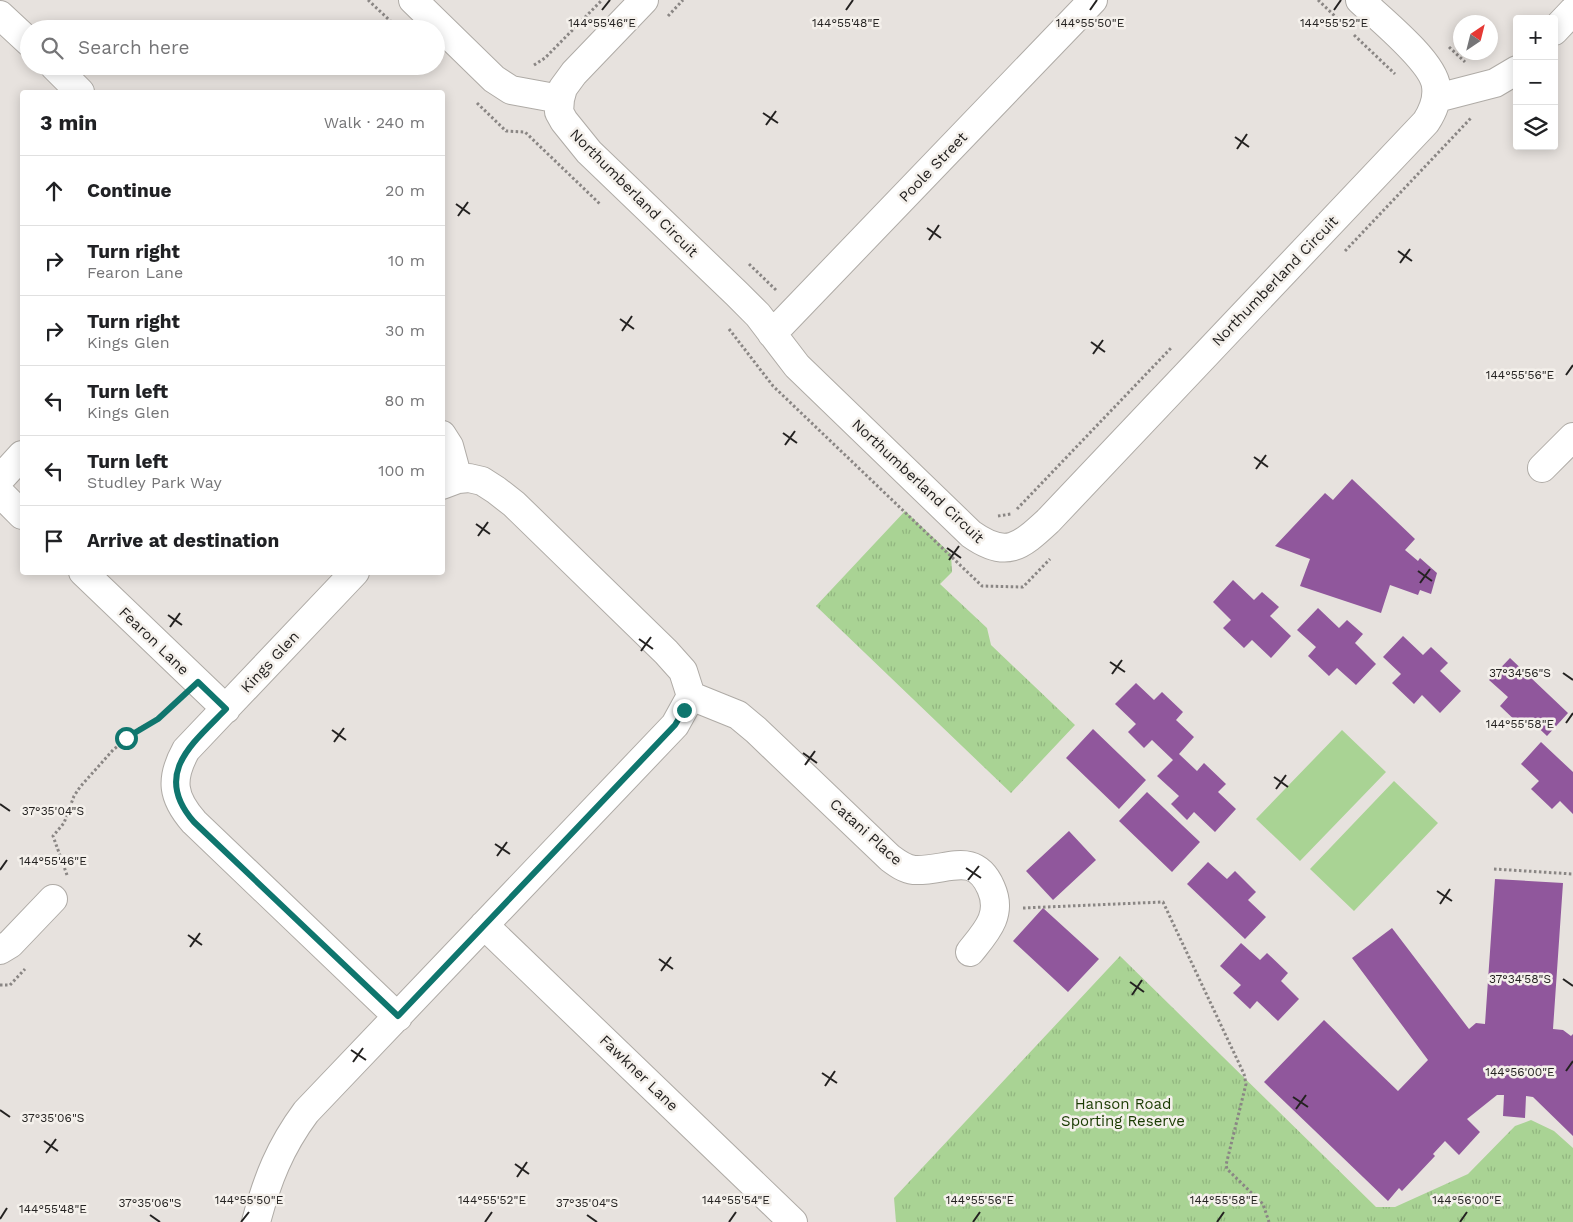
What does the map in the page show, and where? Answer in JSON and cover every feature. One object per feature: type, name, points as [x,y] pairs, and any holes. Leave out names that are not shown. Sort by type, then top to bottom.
[{"type":"street","points":[[13,0],[0,14],[20,33]]},
{"type":"street","points":[[413,0],[434,20]]},
{"type":"street","points":[[445,30],[510,90],[560,99],[563,88],[574,73],[644,0]]},
{"type":"street","name":"Poole Street","points":[[772,334],[1093,0]]},
{"type":"street","points":[[1360,0],[1428,66],[1436,85],[1437,98],[1495,83],[1513,72]]},
{"type":"street","points":[[1558,27],[1573,11]]},
{"type":"street","points":[[63,75],[78,90]]},
{"type":"street","name":"Northumberland Circuit","points":[[560,99],[559,112],[564,122],[589,152],[737,294],[797,366],[971,534],[986,545],[998,549],[1016,545],[1029,538],[1048,520],[1426,122],[1437,98]]},
{"type":"street","points":[[1542,468],[1573,437]]},
{"type":"street","points":[[256,1222],[265,1187],[276,1160],[289,1135],[306,1112],[675,725],[691,696],[683,671],[666,652],[514,504],[482,481],[450,482],[449,446],[445,440]]},
{"type":"street","points":[[0,479],[20,457]]},
{"type":"street","points":[[0,493],[20,513]]},
{"type":"street","name":"Fearon Lane","points":[[86,575],[226,709]]},
{"type":"street","name":"Kings Glen","points":[[352,575],[186,750],[175,775],[175,787],[179,803],[194,822],[398,1016]]},
{"type":"street","name":"Catani Place","points":[[691,696],[738,715],[890,858],[902,867],[914,870],[966,864],[976,868],[987,878],[994,894],[997,909]]},
{"type":"street","points":[[0,950],[10,944],[61,891]]},
{"type":"street","points":[[970,952],[992,924],[997,909]]},
{"type":"street","name":"Fawkner Lane","points":[[484,925],[793,1222]]},
{"type":"path","points":[[368,0],[389,20]]},
{"type":"path","points":[[532,66],[545,58],[602,0]]},
{"type":"path","points":[[663,22],[683,0]]},
{"type":"path","points":[[1318,0],[1345,26]]},
{"type":"path","points":[[1351,32],[1398,77]]},
{"type":"path","points":[[1338,258],[1474,115],[1477,89],[1472,70],[1446,44]]},
{"type":"path","points":[[471,98],[506,131],[525,132],[604,208]]},
{"type":"path","points":[[748,263],[776,290],[793,313]]},
{"type":"path","points":[[724,323],[773,386],[982,586],[1023,586],[1050,558]]},
{"type":"path","points":[[991,512],[999,517],[1013,513],[1179,339]]},
{"type":"path","points":[[61,891],[53,836],[69,812],[74,796],[119,744],[140,728],[158,719],[198,682]]},
{"type":"path","points":[[1494,868],[1573,874]]},
{"type":"path","points":[[997,909],[1163,902],[1244,1074],[1246,1084],[1226,1165],[1227,1169],[1263,1204],[1269,1222]]},
{"type":"path","points":[[0,985],[10,985],[29,965]]},
{"type":"green space","points":[[905,511],[951,554],[952,572],[940,584],[987,628],[991,645],[1075,725],[1011,793],[816,606]]},
{"type":"green space","points":[[1342,730],[1386,772],[1300,861],[1256,819]]},
{"type":"green space","points":[[1394,781],[1438,823],[1354,911],[1310,869]]},
{"type":"green space","name":"Hanson Road Sporting Reserve","points":[[1120,956],[1376,1207],[1395,1207],[1468,1174],[1515,1126],[1531,1120],[1554,1131],[1573,1148],[1573,1222],[896,1222],[894,1198]]},
{"type":"building","points":[[1352,479],[1415,539],[1405,550],[1418,561],[1420,558],[1437,573],[1431,594],[1420,590],[1418,595],[1390,585],[1381,613],[1300,586],[1310,559],[1275,546],[1325,493],[1333,500]]},
{"type":"building","points":[[1233,580],[1254,600],[1262,592],[1279,607],[1270,616],[1291,636],[1271,658],[1252,640],[1244,648],[1223,628],[1231,620],[1213,602]]},
{"type":"building","points":[[1318,608],[1339,628],[1347,620],[1363,634],[1355,643],[1376,664],[1356,685],[1337,668],[1329,676],[1308,656],[1316,647],[1297,630]]},
{"type":"building","points":[[1403,636],[1423,655],[1431,647],[1448,663],[1440,671],[1461,691],[1440,713],[1422,695],[1414,704],[1392,683],[1401,674],[1383,657]]},
{"type":"building","points":[[1510,658],[1568,713],[1547,736],[1528,718],[1521,726],[1500,706],[1508,697],[1489,680]]},
{"type":"building","points":[[1136,683],[1154,700],[1162,692],[1183,712],[1176,720],[1194,737],[1179,754],[1197,771],[1204,763],[1226,784],[1218,792],[1236,809],[1215,832],[1194,812],[1187,820],[1171,804],[1179,796],[1157,776],[1173,760],[1152,740],[1144,748],[1128,732],[1136,724],[1115,704]]},
{"type":"building","points":[[1093,729],[1146,780],[1119,809],[1066,758]]},
{"type":"building","points":[[1541,742],[1573,772],[1573,814],[1560,801],[1552,809],[1531,789],[1539,781],[1521,764]]},
{"type":"building","points":[[1147,792],[1200,842],[1172,872],[1119,821]]},
{"type":"building","points":[[1069,831],[1096,860],[1053,900],[1026,871]]},
{"type":"building","points":[[1208,862],[1227,879],[1235,871],[1256,892],[1248,900],[1266,917],[1245,939],[1187,884]]},
{"type":"building","points":[[1495,879],[1563,883],[1553,1029],[1563,1030],[1571,1036],[1573,1034],[1573,1136],[1533,1097],[1526,1096],[1525,1118],[1503,1116],[1504,1095],[1497,1095],[1467,1119],[1480,1132],[1459,1155],[1445,1141],[1433,1154],[1435,1156],[1402,1191],[1399,1188],[1388,1201],[1264,1082],[1324,1020],[1398,1091],[1428,1060],[1352,958],[1392,928],[1469,1029],[1476,1023],[1485,1024]]},
{"type":"building","points":[[1043,908],[1099,959],[1068,992],[1013,941]]},
{"type":"building","points":[[1241,943],[1260,960],[1267,953],[1288,973],[1281,981],[1299,999],[1278,1021],[1257,1001],[1250,1009],[1233,993],[1241,985],[1220,966]]},
{"type":"route","points":[[126,738],[158,719],[198,682],[226,709],[186,750],[180,761],[175,775],[175,787],[179,803],[194,822],[398,1016],[675,725],[684,710]]}]
